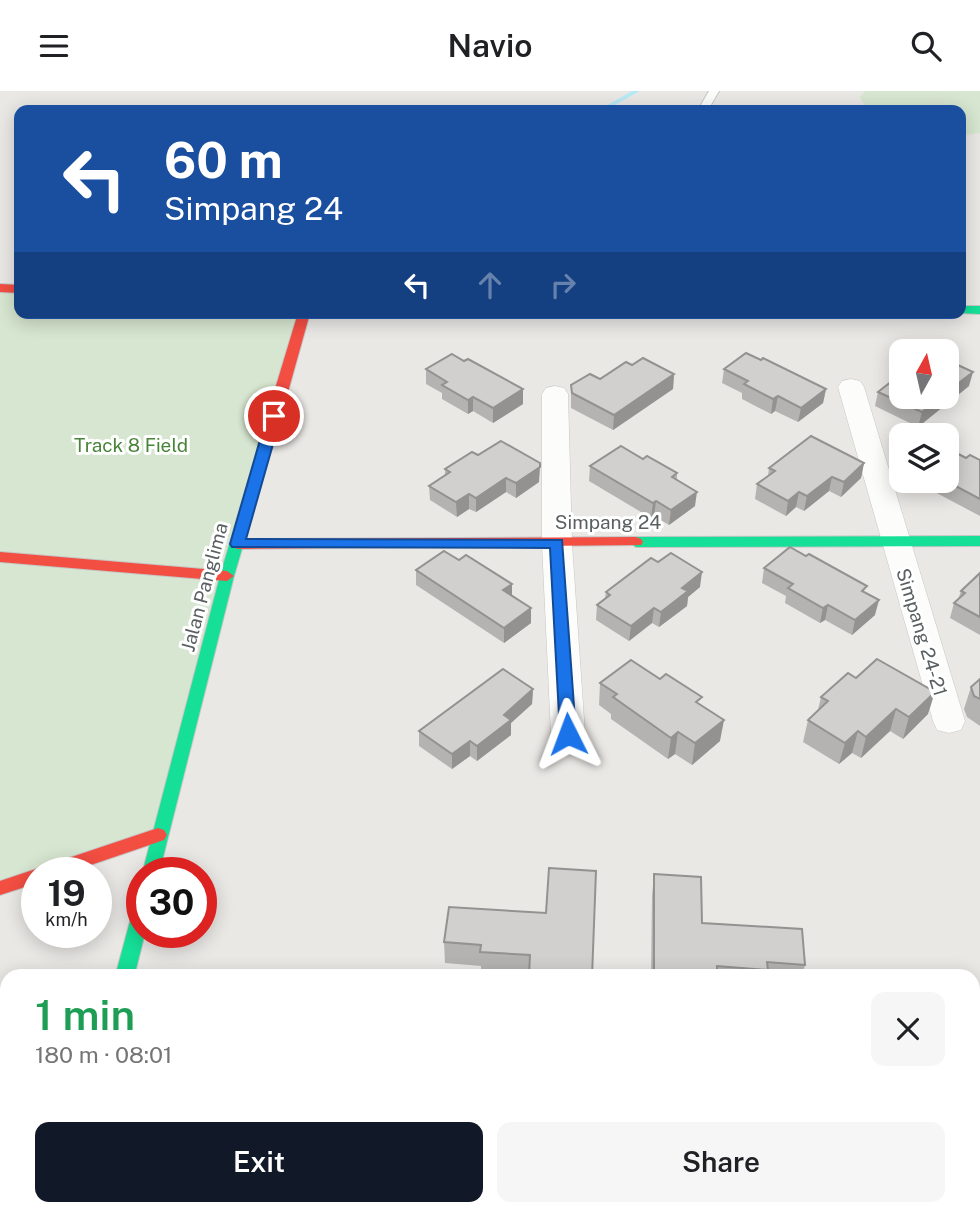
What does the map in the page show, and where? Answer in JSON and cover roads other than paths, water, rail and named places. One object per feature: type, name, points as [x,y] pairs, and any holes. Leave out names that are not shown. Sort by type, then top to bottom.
[{"type":"street","name":"Jalan Panglima","points":[[153,857],[227,576],[302,319]]},
{"type":"street","name":"Simpang 24-21","points":[[851,387],[949,721]]},
{"type":"street","points":[[555,394],[557,544],[568,734]]},
{"type":"street","name":"Simpang 24","points":[[237,544],[980,541]]},
{"type":"street","points":[[0,557],[227,576]]},
{"type":"street","points":[[93,857],[158,835]]},
{"type":"street","points":[[0,888],[21,881]]},
{"type":"street","points":[[126,969],[132,948]]},
{"type":"waterway","points":[[611,105],[637,91]]},
{"type":"park label","name":"Track 8 Field","points":[[131,445]]}]
